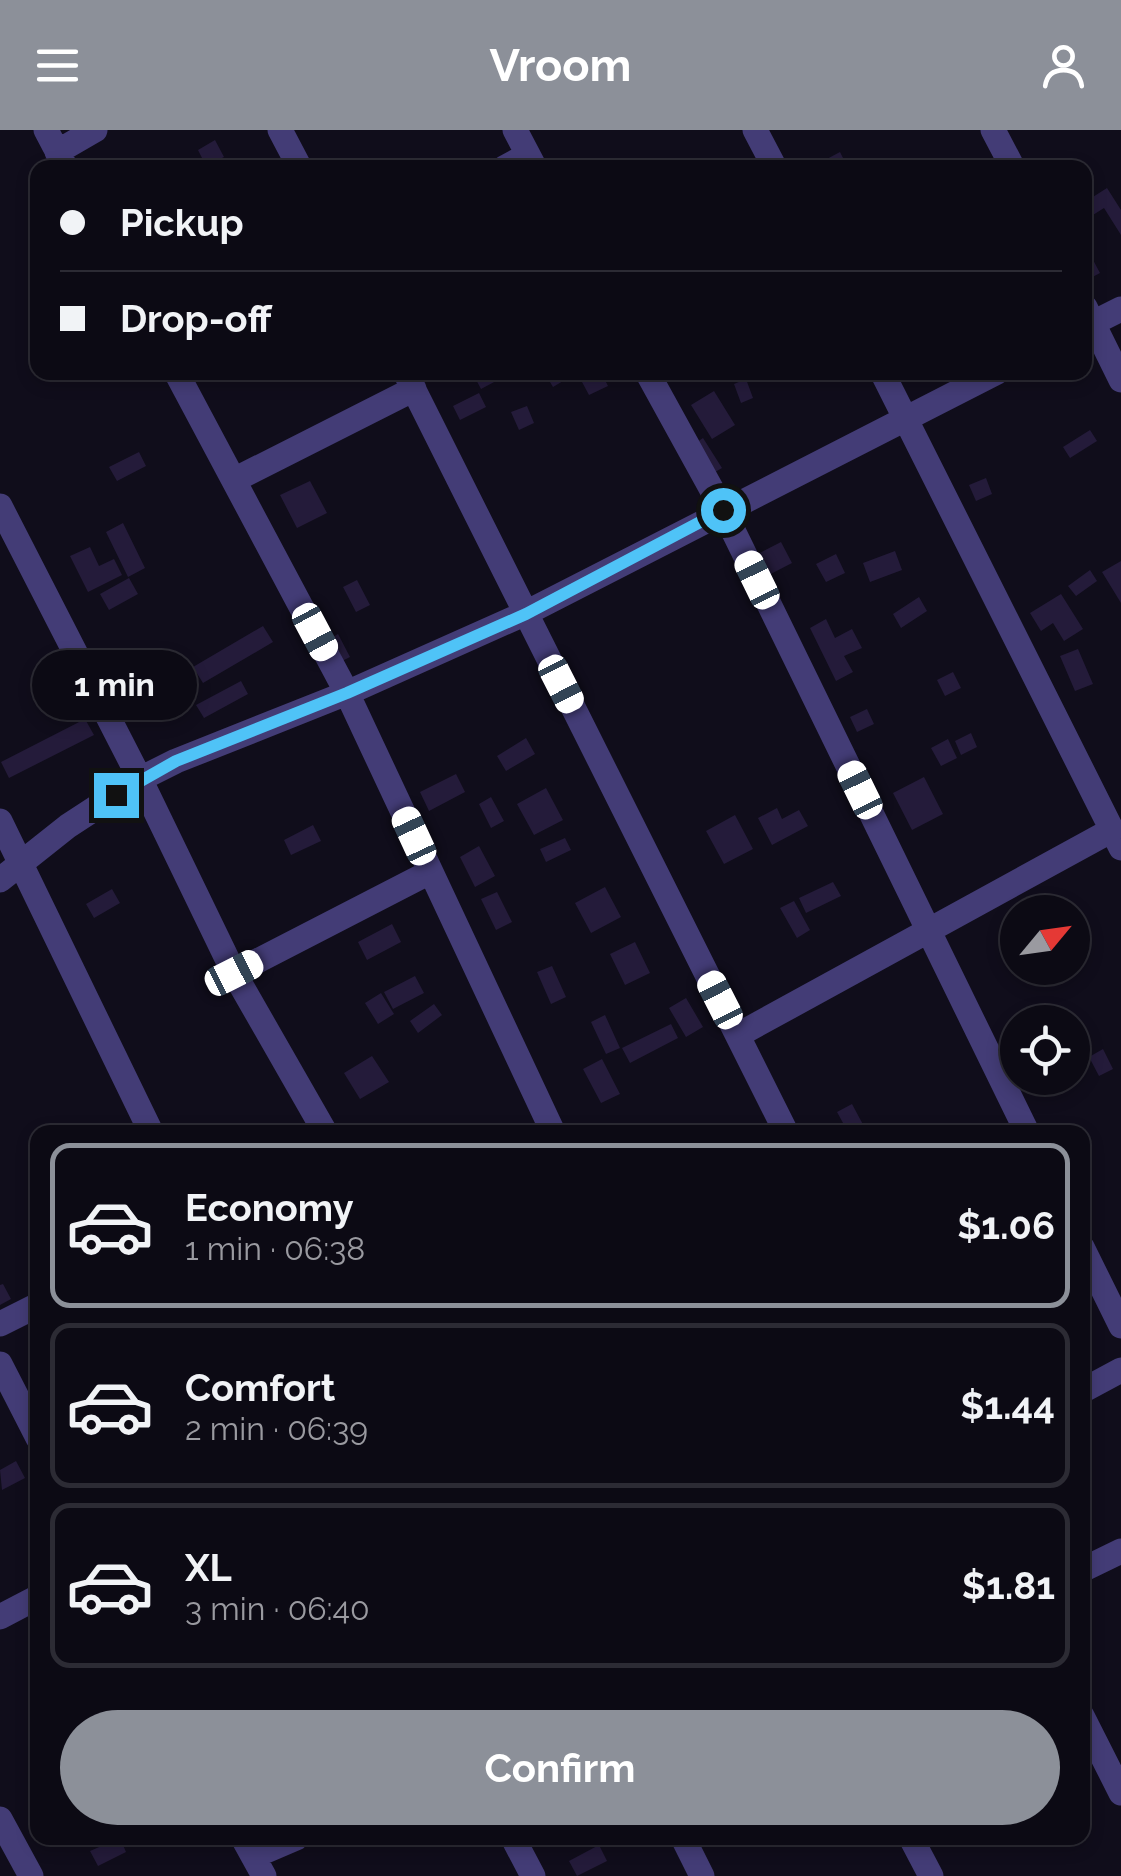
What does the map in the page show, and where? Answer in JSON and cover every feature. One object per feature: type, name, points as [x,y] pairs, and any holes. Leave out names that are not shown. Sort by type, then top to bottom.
[{"type":"street","points":[[56,150],[95,130]]},
{"type":"street","points":[[280,130],[296,160]]},
{"type":"street","points":[[515,130],[530,160]]},
{"type":"street","points":[[755,130],[771,160]]},
{"type":"street","points":[[994,130],[1009,160]]},
{"type":"street","points":[[1092,318],[1121,309]]},
{"type":"street","points":[[1092,326],[1121,380]]},
{"type":"street","points":[[180,380],[347,693],[550,1125]]},
{"type":"street","points":[[651,380],[723,510],[1024,1125]]},
{"type":"street","points":[[738,1035],[928,930],[1116,839],[886,380]]},
{"type":"street","points":[[10,873],[68,826],[140,779],[526,614],[982,380]]},
{"type":"street","points":[[234,480],[410,381],[783,1125]]},
{"type":"street","points":[[0,506],[234,973],[321,1125]]},
{"type":"street","points":[[0,820],[10,873],[147,1125]]},
{"type":"street","points":[[234,973],[430,872]]},
{"type":"street","points":[[1090,1263],[1121,1326]]},
{"type":"street","points":[[0,1324],[30,1309]]},
{"type":"street","points":[[0,1364],[30,1422]]},
{"type":"street","points":[[1090,1386],[1121,1370]]},
{"type":"street","points":[[1090,1566],[1121,1551]]},
{"type":"street","points":[[0,1618],[30,1601]]},
{"type":"street","points":[[1090,1732],[1121,1792]]},
{"type":"street","points":[[0,1819],[31,1876]]},
{"type":"street","points":[[254,1857],[281,1845]]},
{"type":"street","points":[[517,1845],[533,1876]]},
{"type":"street","points":[[685,1845],[698,1875]]},
{"type":"street","points":[[915,1845],[931,1876]]},
{"type":"building","points":[[215,140],[224,157],[203,160],[198,150]]},
{"type":"building","points":[[840,152],[844,160],[825,160]]},
{"type":"building","points":[[1107,188],[1121,210],[1121,235],[1104,208],[1092,216],[1092,198]]},
{"type":"building","points":[[1092,258],[1100,273],[1092,277]]},
{"type":"building","points":[[476,380],[498,380],[481,389]]},
{"type":"building","points":[[605,380],[608,386],[589,395],[582,382]]},
{"type":"building","points":[[746,380],[753,398],[741,403],[734,384]]},
{"type":"building","points":[[714,391],[735,425],[712,439],[691,405]]},
{"type":"building","points":[[479,393],[486,407],[460,420],[453,406]]},
{"type":"building","points":[[527,406],[534,423],[519,430],[511,412]]},
{"type":"building","points":[[1090,430],[1097,441],[1070,458],[1063,447]]},
{"type":"building","points":[[703,438],[722,468],[705,478],[687,449]]},
{"type":"building","points":[[139,452],[146,466],[117,481],[109,467]]},
{"type":"building","points":[[986,478],[992,494],[976,501],[969,485]]},
{"type":"building","points":[[310,481],[327,513],[297,528],[280,495]]},
{"type":"building","points":[[123,523],[145,568],[128,577],[106,532]]},
{"type":"building","points":[[781,542],[792,563],[759,580],[748,559]]},
{"type":"building","points":[[90,547],[99,566],[114,559],[122,575],[88,592],[70,556]]},
{"type":"building","points":[[895,551],[902,570],[870,582],[863,563]]},
{"type":"building","points":[[836,554],[845,573],[826,582],[816,564]]},
{"type":"building","points":[[1121,561],[1121,603],[1102,572]]},
{"type":"building","points":[[1090,570],[1097,581],[1076,596],[1068,586]]},
{"type":"building","points":[[129,578],[138,594],[109,610],[100,594]]},
{"type":"building","points":[[357,580],[370,605],[356,612],[343,587]]},
{"type":"building","points":[[1061,594],[1083,629],[1064,641],[1053,623],[1041,631],[1030,613]]},
{"type":"building","points":[[919,597],[927,611],[901,628],[893,614]]},
{"type":"building","points":[[826,619],[835,638],[852,629],[862,648],[844,656],[853,672],[836,681],[810,628]]},
{"type":"building","points":[[263,626],[273,642],[203,683],[193,667]]},
{"type":"building","points":[[338,634],[350,657],[328,668],[316,646]]},
{"type":"building","points":[[1078,649],[1093,684],[1075,691],[1060,656]]},
{"type":"building","points":[[953,672],[961,688],[945,696],[937,680]]},
{"type":"building","points":[[183,677],[191,693],[174,700],[167,683]]},
{"type":"building","points":[[241,681],[248,694],[204,718],[196,705]]},
{"type":"building","points":[[867,709],[874,724],[857,732],[850,717]]},
{"type":"building","points":[[85,719],[94,735],[9,778],[1,762]]},
{"type":"building","points":[[971,733],[977,747],[961,755],[955,741]]},
{"type":"building","points":[[526,738],[535,754],[506,771],[497,756]]},
{"type":"building","points":[[948,739],[957,758],[941,766],[931,748]]},
{"type":"building","points":[[456,774],[465,792],[429,811],[420,792]]},
{"type":"building","points":[[924,777],[943,814],[912,830],[893,793]]},
{"type":"building","points":[[546,788],[563,820],[534,835],[517,804]]},
{"type":"building","points":[[491,797],[504,821],[491,828],[479,804]]},
{"type":"building","points":[[777,808],[782,819],[799,810],[808,826],[772,845],[758,818]]},
{"type":"building","points":[[735,815],[753,849],[724,864],[706,831]]},
{"type":"building","points":[[313,825],[321,841],[291,855],[284,840]]},
{"type":"building","points":[[565,838],[571,850],[546,862],[540,849]]},
{"type":"building","points":[[479,846],[495,876],[475,887],[460,857]]},
{"type":"building","points":[[833,882],[841,896],[806,913],[799,898]]},
{"type":"building","points":[[605,887],[621,917],[591,933],[575,903]]},
{"type":"building","points":[[112,889],[120,903],[94,918],[86,904]]},
{"type":"building","points":[[497,892],[512,922],[496,930],[481,899]]},
{"type":"building","points":[[794,901],[810,930],[797,938],[780,908]]},
{"type":"building","points":[[392,924],[401,942],[367,960],[358,942]]},
{"type":"building","points":[[635,942],[650,973],[625,985],[610,954]]},
{"type":"building","points":[[552,966],[566,997],[551,1004],[537,972]]},
{"type":"building","points":[[415,976],[424,993],[393,1009],[384,992]]},
{"type":"building","points":[[381,993],[394,1014],[378,1024],[365,1003]]},
{"type":"building","points":[[686,998],[703,1027],[686,1037],[669,1008]]},
{"type":"building","points":[[434,1004],[442,1015],[418,1033],[410,1021]]},
{"type":"building","points":[[605,1015],[620,1048],[606,1054],[591,1022]]},
{"type":"building","points":[[671,1024],[678,1038],[630,1063],[622,1048]]},
{"type":"building","points":[[1103,1049],[1113,1069],[1099,1076],[1090,1056]]},
{"type":"building","points":[[372,1056],[389,1082],[360,1099],[344,1073]]},
{"type":"building","points":[[602,1059],[620,1094],[601,1103],[583,1069]]},
{"type":"building","points":[[852,1104],[863,1125],[844,1125],[837,1112]]},
{"type":"building","points":[[0,1285],[11,1299],[0,1305]]},
{"type":"building","points":[[16,1461],[25,1478],[2,1490],[0,1470]]},
{"type":"building","points":[[104,1845],[123,1845],[126,1852],[98,1866],[90,1851]]},
{"type":"building","points":[[599,1845],[607,1861],[577,1876],[569,1861]]},
{"type":"route","points":[[116,795],[176,761],[347,693],[526,614],[723,510]]}]
